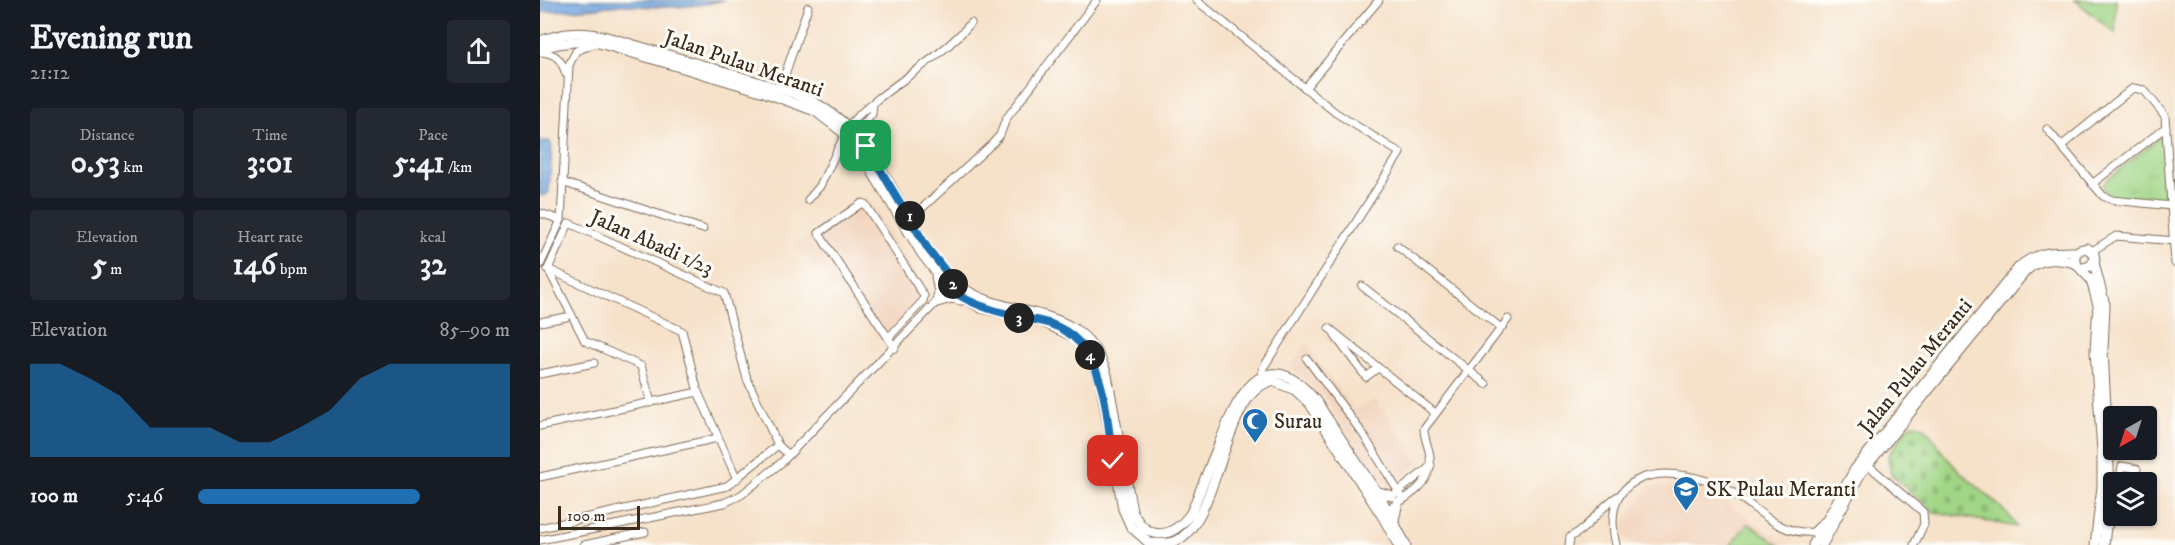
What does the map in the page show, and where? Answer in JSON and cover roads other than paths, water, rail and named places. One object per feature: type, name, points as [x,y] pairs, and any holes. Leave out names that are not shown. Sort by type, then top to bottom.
[{"type":"main road","name":"Jalan Pulau Meranti","points":[[540,41],[557,34],[584,32],[681,58],[780,89],[817,104],[847,130],[933,271],[968,302],[992,312],[1061,328],[1085,347],[1100,379],[1123,509],[1131,526],[1149,543],[1174,542],[1193,527],[1202,512],[1236,422],[1253,394],[1266,382],[1287,385],[1310,405],[1395,523],[1406,545]]},
{"type":"main road","name":"Jalan Pulau Meranti","points":[[540,50],[558,43],[583,40],[599,43],[776,96],[815,111],[856,133],[875,158],[952,286],[983,298],[1063,321],[1079,330],[1092,343],[1102,359],[1107,375],[1132,511],[1142,527],[1151,532],[1170,533],[1178,528],[1191,513],[1237,401],[1246,387],[1261,376],[1278,373],[1306,388],[1374,489],[1398,545]]},
{"type":"main road","name":"Jalan Pulau Meranti","points":[[1813,545],[1826,517],[1855,469],[2019,267],[2035,255],[2048,252],[2076,252],[2084,248],[2092,251]]},
{"type":"main road","points":[[2092,251],[2106,305],[2103,350],[2110,451],[2104,545]]},
{"type":"main road","points":[[2076,252],[2079,265],[2091,279],[2098,305],[2095,351],[2102,460],[2095,545]]},
{"type":"main road","name":"Jalan Pulau Meranti","points":[[1822,545],[1868,465],[2031,265],[2043,260],[2061,259],[2079,265]]},
{"type":"main road","points":[[2079,265],[2094,263]]},
{"type":"main road","points":[[933,271],[939,283],[937,302],[952,298],[968,302]]},
{"type":"main road","points":[[1374,489],[1398,497],[1394,515],[1395,523]]},
{"type":"street","points":[[910,216],[934,197],[1000,135],[1006,119],[1097,0]]},
{"type":"street","points":[[1196,0],[1349,122],[1400,153],[1310,292],[1263,368],[1261,376]]},
{"type":"street","points":[[1305,88],[1379,0]]},
{"type":"street","points":[[780,89],[808,7]]},
{"type":"street","points":[[808,200],[820,186],[847,130],[873,104],[931,62],[971,23]]},
{"type":"street","points":[[540,264],[561,219],[567,76],[576,51],[599,43]]},
{"type":"street","points":[[540,50],[560,59],[567,76]]},
{"type":"street","points":[[2061,146],[2133,88],[2139,87],[2144,90],[2165,116],[2175,263]]},
{"type":"street","points":[[856,133],[872,114],[873,104]]},
{"type":"street","points":[[2092,184],[2166,127]]},
{"type":"street","points":[[2047,129],[2107,199],[2172,206]]},
{"type":"street","points":[[562,182],[703,229]]},
{"type":"street","points":[[888,338],[924,296],[863,203],[819,233],[888,338],[895,348]]},
{"type":"street","points":[[540,213],[561,219]]},
{"type":"street","name":"Jalan Abadi 1/23","points":[[548,269],[569,223],[724,293],[747,378],[778,445],[789,455]]},
{"type":"street","points":[[2092,251],[2102,242],[2116,236],[2175,241]]},
{"type":"street","points":[[1397,246],[1501,328]]},
{"type":"street","points":[[548,269],[682,332],[698,392],[738,479]]},
{"type":"street","points":[[548,269],[585,341],[641,366],[651,403]]},
{"type":"street","points":[[540,540],[732,500],[789,455],[895,348],[952,286]]},
{"type":"street","points":[[1362,286],[1486,384]]},
{"type":"street","points":[[540,322],[566,317]]},
{"type":"street","points":[[1382,508],[1398,497],[1431,466],[1424,429],[1508,319]]},
{"type":"street","points":[[1378,368],[1366,377],[1329,328],[1435,413]]},
{"type":"street","points":[[1307,359],[1363,434],[1398,497]]},
{"type":"street","points":[[540,374],[594,363]]},
{"type":"street","points":[[540,426],[698,392]]},
{"type":"street","points":[[540,477],[718,438]]},
{"type":"street","points":[[540,528],[727,486],[778,445]]},
{"type":"street","points":[[1868,465],[1923,512],[1924,524],[1914,545]]},
{"type":"street","points":[[2121,472],[2122,466],[2137,469]]},
{"type":"street","points":[[1569,545],[1570,537],[1586,527],[1606,503],[1618,496],[1638,478],[1650,476],[1678,476],[1717,484],[1777,524],[1799,532],[1813,532],[1826,517]]},
{"type":"street","points":[[1616,545],[1613,514],[1618,496]]},
{"type":"street","points":[[2106,530],[2108,526]]},
{"type":"street","points":[[584,545],[645,532]]},
{"type":"water","points":[[540,0],[724,0],[688,6],[622,5],[540,12]]},
{"type":"water","points":[[540,141],[549,141],[552,147],[549,192],[544,196],[540,195]]},
{"type":"place","name":"Surau","points":[[1255,444]]},
{"type":"place","name":"SK Pulau Meranti","points":[[1686,512]]}]
